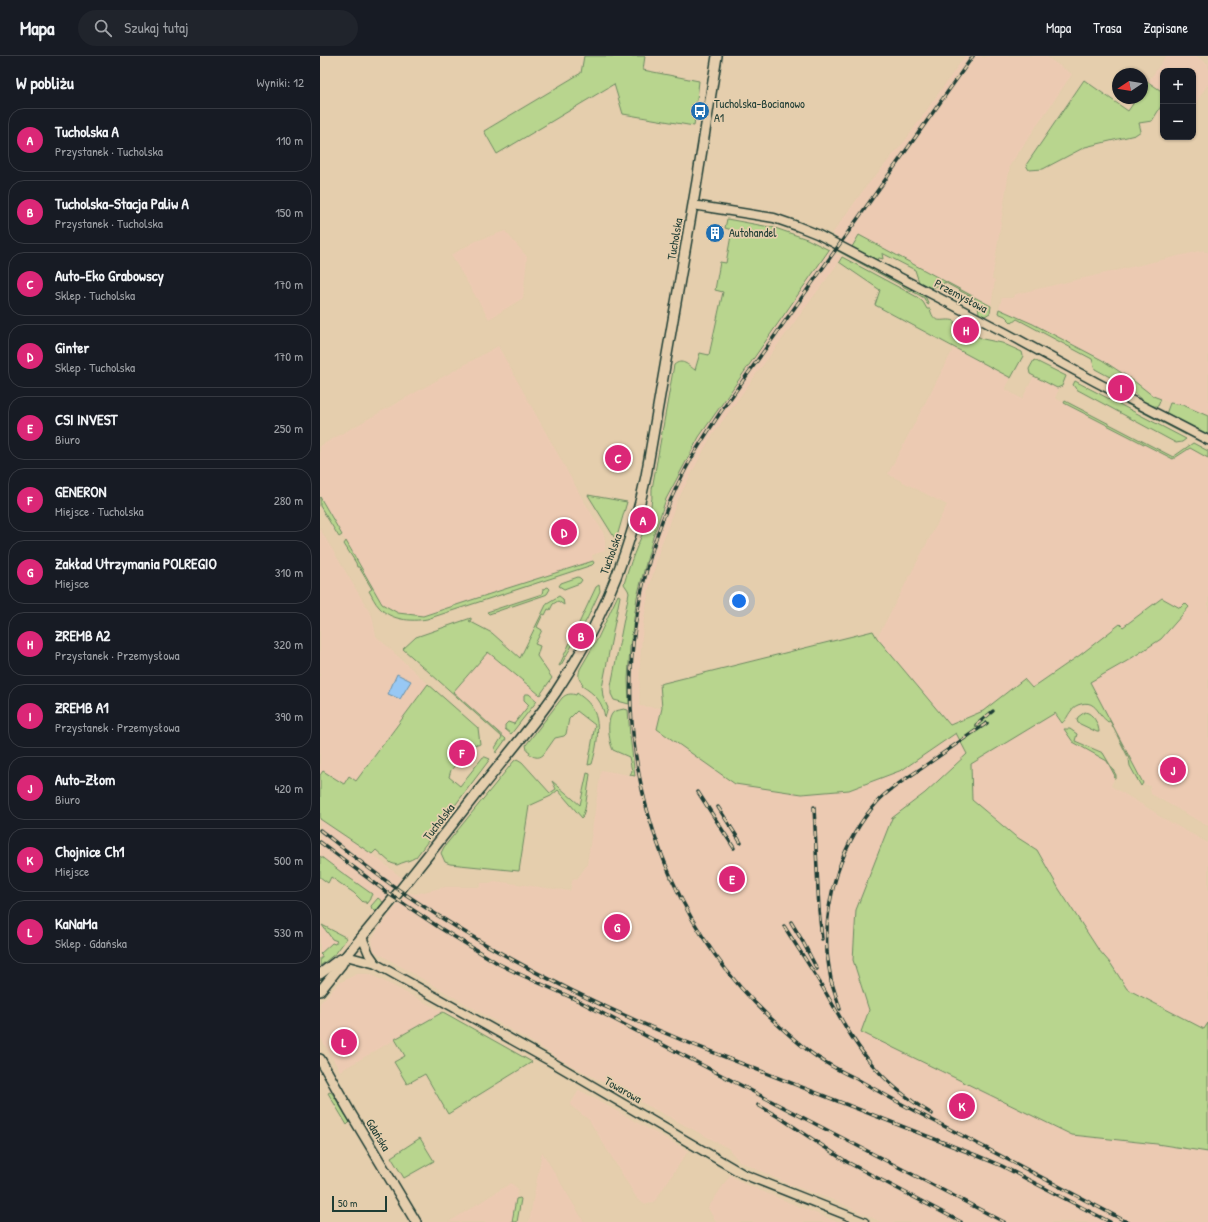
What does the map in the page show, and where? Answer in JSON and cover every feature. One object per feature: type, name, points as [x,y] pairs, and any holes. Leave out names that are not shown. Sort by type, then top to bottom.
[{"type":"main road","name":"Tucholska","points":[[320,990],[551,699],[586,643],[614,583],[625,554],[641,497],[693,205],[717,56]]},
{"type":"main road","name":"Tucholska","points":[[320,974],[346,956]]},
{"type":"main road","name":"Gdańska","points":[[320,1059],[416,1222]]},
{"type":"street","name":"Przemysłowa","points":[[693,205],[774,218],[817,234],[1208,440]]},
{"type":"street","points":[[362,937],[369,954],[376,964]]},
{"type":"street","name":"Towarowa","points":[[346,956],[376,964],[550,1061],[743,1174],[864,1222]]},
{"type":"shaded area","points":[[965,56],[982,56],[982,58],[989,56],[1045,56],[1072,74],[1010,165],[992,279],[995,280],[991,306],[859,235],[852,247],[832,234],[865,188],[905,141]]},
{"type":"shaded area","points":[[1166,56],[1196,56],[1208,64],[1208,84],[1196,102],[1196,68],[1160,68],[1160,90],[1148,82]]},
{"type":"shaded area","points":[[505,231],[527,257],[523,298],[489,319],[451,255],[476,241]]},
{"type":"shaded area","points":[[829,250],[842,257],[839,262],[709,440],[677,501],[661,545],[649,588],[643,625],[640,660],[639,706],[662,708],[657,730],[849,790],[901,770],[956,733],[967,754],[925,793],[892,818],[853,960],[869,1010],[1130,1141],[1208,1152],[1208,1222],[881,1222],[836,1201],[788,1184],[739,1161],[728,1148],[559,1059],[374,951],[372,939],[407,892],[415,894],[445,887],[480,887],[481,883],[490,883],[494,881],[570,891],[573,878],[577,879],[587,865],[601,770],[635,776],[628,710],[630,647],[640,583],[666,499],[699,437]]},
{"type":"shaded area","points":[[1204,250],[1204,252],[1208,252],[1208,416],[1183,405],[1170,403],[1153,396],[1134,381],[1102,360],[1033,324],[999,309],[1002,298],[1012,298],[1016,294]]},
{"type":"shaded area","points":[[498,346],[582,498],[603,532],[605,539],[605,551],[592,555],[593,561],[423,616],[399,614],[382,604],[320,497],[320,446]]},
{"type":"shaded area","points":[[954,348],[1011,378],[1005,389],[1022,399],[1034,376],[1059,389],[1055,398],[1173,459],[1189,448],[1208,458],[1208,826],[1151,794],[1150,786],[1142,783],[1089,682],[1127,661],[1161,639],[1189,608],[1185,603],[1180,608],[1162,598],[1123,628],[1119,624],[1080,655],[1032,688],[1024,679],[983,711],[950,725],[877,638],[947,505],[888,474]]},
{"type":"shaded area","points":[[320,529],[372,616],[376,636],[428,684],[356,781],[344,784],[323,772],[320,775]]},
{"type":"shaded area","points":[[488,652],[540,695],[506,739],[453,692]]},
{"type":"shaded area","points":[[1055,712],[1073,742],[1107,761],[1115,776],[1111,786],[1157,815],[1208,843],[1208,1023],[1204,1029],[1127,989],[1111,964],[1098,949],[1059,889],[1037,850],[1015,836],[972,800],[971,764]]},
{"type":"shaded area","points":[[320,819],[372,854],[402,878],[383,902],[320,856]]},
{"type":"shaded area","points":[[320,924],[332,939],[337,941],[328,948],[322,958],[320,958]]},
{"type":"shaded area","points":[[357,974],[370,974],[443,1012],[340,1071],[320,1037],[320,1003],[339,983]]},
{"type":"shaded area","points":[[579,1090],[688,1151],[654,1202],[645,1204],[638,1200],[589,1120],[570,1105]]},
{"type":"shaded area","points":[[542,1152],[584,1222],[529,1222]]},
{"type":"shaded area","points":[[730,1175],[742,1183],[837,1222],[716,1222],[708,1208]]},
{"type":"shaded area","points":[[511,1183],[518,1189],[512,1222],[449,1222]]},
{"type":"green space","points":[[584,56],[645,56],[643,70],[699,81],[694,126],[623,114],[614,84],[497,154],[484,131],[581,73]]},
{"type":"green space","points":[[1084,80],[1112,100],[1112,104],[1118,104],[1128,111],[1133,104],[1148,104],[1148,82],[1160,90],[1160,108],[1152,121],[1139,123],[1141,131],[1135,135],[1085,147],[1043,169],[1029,170],[1026,165]]},
{"type":"green space","points":[[727,219],[775,228],[807,239],[829,250],[699,437],[666,499],[653,537],[637,597],[630,647],[628,679],[629,704],[614,700],[611,694],[611,686],[629,593],[624,584],[651,507],[652,489],[674,365],[682,362],[695,370],[700,353],[709,355],[723,292],[715,290],[720,262],[726,263],[732,230],[725,228]]},
{"type":"green space","points":[[859,235],[991,306],[990,313],[985,316],[980,315],[975,299],[944,282],[943,287],[937,286],[930,288],[919,282],[915,270],[882,253],[883,259],[879,258],[876,260],[852,247]]},
{"type":"green space","points":[[837,249],[920,293],[926,298],[929,305],[924,298],[836,250]]},
{"type":"green space","points":[[842,257],[917,297],[923,302],[927,309],[930,309],[932,315],[937,320],[955,321],[954,324],[958,326],[957,329],[973,337],[975,335],[983,339],[1002,343],[1022,352],[1023,356],[1011,378],[875,305],[880,290],[839,262]]},
{"type":"green space","points":[[999,309],[1033,324],[1102,360],[1134,381],[1153,396],[1161,399],[1158,406],[1147,404],[1132,391],[1132,389],[1095,369],[1092,359],[1017,319],[1012,323],[1005,316],[998,313]]},
{"type":"green space","points":[[1034,360],[1066,376],[1062,386],[1057,388],[1030,374],[1029,369]]},
{"type":"green space","points":[[1075,381],[1186,439],[1182,442],[1176,443],[1076,389],[1073,385]]},
{"type":"green space","points":[[1100,390],[1120,398],[1184,432],[1186,435]]},
{"type":"green space","points":[[1065,401],[1173,457],[1193,443],[1208,451],[1208,458],[1190,448],[1173,459],[1064,403]]},
{"type":"green space","points":[[1170,403],[1183,405],[1208,416],[1208,436],[1166,414]]},
{"type":"green space","points":[[588,495],[627,502],[616,540]]},
{"type":"green space","points":[[320,497],[342,535],[339,537],[320,506]]},
{"type":"green space","points":[[346,541],[382,604],[398,613],[423,616],[593,561],[594,563],[592,565],[427,619],[408,620],[389,615],[378,605],[369,591],[372,589],[344,544]]},
{"type":"green space","points":[[578,577],[582,580],[580,583],[564,589],[559,586],[561,583]]},
{"type":"green space","points":[[599,585],[600,591],[587,619],[561,665],[559,666],[596,587]]},
{"type":"green space","points":[[548,587],[550,589],[545,595],[489,614],[487,612],[542,594],[543,589]]},
{"type":"green space","points":[[618,595],[620,596],[602,688],[603,697],[608,708],[605,718],[598,699],[582,686],[583,684],[579,679],[579,674],[580,669],[598,638]]},
{"type":"green space","points":[[559,596],[563,599],[564,605],[558,601],[553,604],[545,615],[543,614],[537,627],[542,630],[535,644],[540,646],[537,656],[552,678],[540,695],[488,652],[453,692],[506,739],[496,753],[495,748],[502,737],[403,649],[416,637],[471,618],[469,621],[492,633],[520,658],[547,603]]},
{"type":"green space","points":[[1162,598],[1180,608],[1185,603],[1189,607],[1161,639],[1127,661],[1090,682],[1143,783],[1141,786],[1130,766],[1129,759],[1110,721],[1108,722],[1104,719],[1091,704],[1085,703],[1074,707],[1062,723],[1055,713],[971,764],[972,800],[1015,836],[1037,850],[1059,889],[1098,949],[1111,964],[1127,989],[1204,1029],[1208,1023],[1208,1152],[1157,1144],[1072,1135],[861,1032],[869,1010],[853,960],[856,910],[892,818],[925,793],[967,754],[956,733],[902,770],[849,790],[802,794],[735,784],[657,729],[662,708],[660,684],[873,631],[877,638],[950,725],[983,711],[1024,679],[1032,688],[1080,655],[1120,624],[1123,627]]},
{"type":"green space","points":[[428,684],[478,728],[480,744],[473,744],[451,770],[449,777],[460,786],[483,757],[490,759],[416,857],[397,865],[391,863],[376,850],[372,854],[320,819],[320,775],[323,771],[344,784],[349,776],[356,781]]},
{"type":"green space","points":[[577,693],[590,704],[596,719],[598,734],[592,764],[588,765],[595,725],[577,711],[569,719],[566,734],[555,738],[543,755],[536,757],[529,754],[530,752],[527,750],[526,745],[562,698],[569,694],[576,695]]},
{"type":"green space","points":[[529,694],[537,701],[511,734],[505,729],[505,725],[508,722],[514,724],[529,705],[524,700],[524,695]]},
{"type":"green space","points":[[624,709],[628,710],[635,776],[630,775],[632,771],[629,757],[613,750],[609,736],[609,724],[612,714],[615,711]]},
{"type":"green space","points":[[1085,712],[1091,715],[1095,720],[1099,732],[1078,723],[1078,717]]},
{"type":"green space","points":[[1064,729],[1070,729],[1077,734],[1075,741],[1103,753],[1116,775],[1116,778],[1114,778],[1115,776],[1107,761],[1073,742]]},
{"type":"green space","points":[[517,759],[522,762],[550,793],[556,789],[552,781],[580,805],[587,773],[590,774],[585,809],[582,818],[558,790],[551,796],[529,806],[519,871],[450,864],[445,862],[441,853],[444,847]]},
{"type":"green space","points":[[320,856],[372,894],[366,904],[366,902],[363,902],[354,893],[331,877],[328,883],[320,877]]},
{"type":"green space","points":[[378,898],[384,903],[376,913],[371,906]]},
{"type":"green space","points":[[322,925],[347,938],[336,953],[320,966],[320,958],[322,958],[322,956],[320,954],[332,943],[335,944],[337,941],[332,939]]},
{"type":"green space","points":[[443,1012],[532,1062],[448,1114],[425,1074],[407,1084],[394,1062],[405,1056],[395,1039]]},
{"type":"green space","points":[[330,1092],[350,1122],[347,1125],[328,1093]]},
{"type":"green space","points":[[420,1138],[434,1161],[404,1178],[391,1157]]},
{"type":"green space","points":[[520,1198],[517,1222],[512,1222],[516,1199]]},
{"type":"water","points":[[397,674],[411,681],[400,699],[388,694]]},
{"type":"railway","points":[[973,56],[720,413],[697,449],[679,482],[666,510],[651,554],[636,620],[631,673],[631,708],[635,752],[644,796],[656,839],[672,880],[693,920],[717,957],[744,992],[776,1023],[806,1049],[831,1066],[1127,1222]]},
{"type":"railway","points":[[976,725],[993,711]]},
{"type":"railway","points":[[832,985],[827,952],[829,911],[832,891],[838,871],[854,834],[865,817],[878,801],[888,792],[987,723]]},
{"type":"railway","points":[[698,792],[734,848]]},
{"type":"railway","points":[[718,807],[741,843]]},
{"type":"railway","points":[[814,807],[819,910],[822,939]]},
{"type":"railway","points":[[320,830],[383,879],[438,916],[540,975],[647,1026],[1002,1166],[1110,1222]]},
{"type":"railway","points":[[320,842],[389,894],[440,928],[499,964],[577,1000]]},
{"type":"railway","points":[[791,922],[817,969]]},
{"type":"railway","points":[[784,926],[814,972],[851,1036],[864,1054],[892,1085],[932,1114]]},
{"type":"railway","points":[[831,980],[840,1009]]},
{"type":"railway","points":[[573,998],[1004,1222]]},
{"type":"railway","points":[[758,1105],[847,1162],[961,1222]]},
{"type":"place","name":"Tucholska-Bocianowo A1","points":[[700,111]]},
{"type":"place","name":"Autohandel","points":[[715,233]]},
{"type":"place","name":"ZREMB A2","points":[[966,330]]},
{"type":"place","name":"ZREMB A1","points":[[1121,388]]},
{"type":"place","name":"Auto-Eko Grabowscy","points":[[618,458]]},
{"type":"place","name":"Tucholska A","points":[[643,520]]},
{"type":"place","name":"Ginter","points":[[564,532]]},
{"type":"place","name":"Tucholska-Stacja Paliw A","points":[[581,636]]},
{"type":"place","name":"GENERON","points":[[462,753]]},
{"type":"place","name":"Auto-Złom","points":[[1173,770]]},
{"type":"place","name":"CSI INVEST","points":[[732,879]]},
{"type":"place","name":"Zakład Utrzymania POLREGIO","points":[[617,927]]},
{"type":"place","name":"KaNaMa","points":[[344,1042]]},
{"type":"place","name":"Chojnice Ch1","points":[[962,1106]]}]
